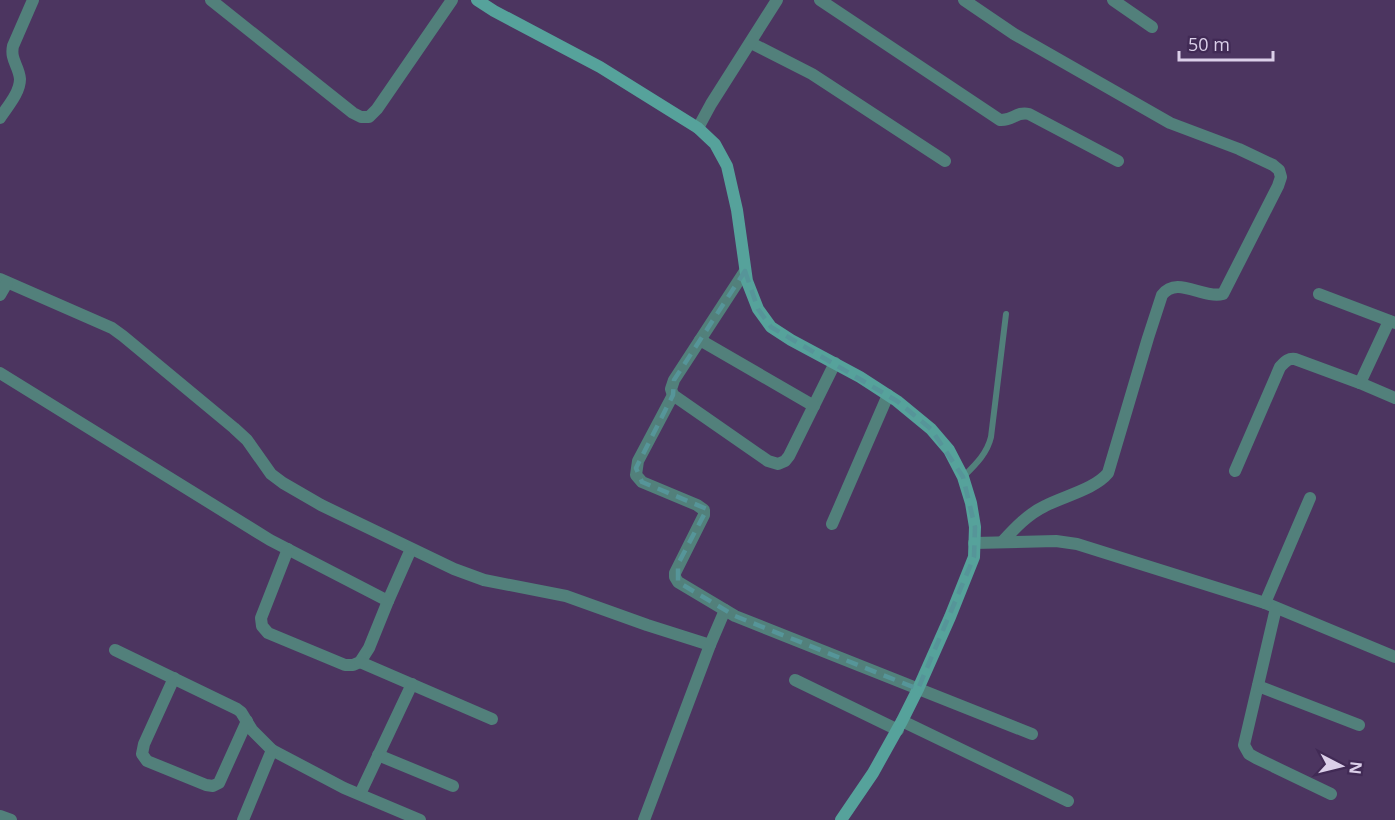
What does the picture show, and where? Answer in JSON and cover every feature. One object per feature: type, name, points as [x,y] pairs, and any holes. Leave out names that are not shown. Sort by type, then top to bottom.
[{"type":"street","points":[[0,118],[18,89],[20,79],[12,57],[13,46],[33,0]]},
{"type":"street","points":[[211,0],[353,113],[361,117],[369,117],[377,110],[452,0]]},
{"type":"street","points":[[477,0],[600,67],[698,128],[715,144],[727,166],[737,210],[747,281],[758,309],[771,327],[860,377],[897,401],[931,429],[949,450],[963,477],[975,527],[974,557],[950,617],[900,726],[873,773],[841,820]]},
{"type":"street","points":[[698,128],[777,0]]},
{"type":"street","points":[[820,0],[1000,120],[1007,120],[1018,113],[1029,114],[1118,161]]},
{"type":"street","points":[[964,0],[1014,34],[1135,104],[1170,123],[1239,149],[1273,165],[1279,170],[1281,177],[1222,294],[1213,295],[1175,286],[1166,290],[1162,295],[1108,473],[1098,482],[1043,507],[1025,518],[1006,538]]},
{"type":"street","points":[[1113,0],[1152,27]]},
{"type":"street","points":[[751,43],[812,74],[945,161]]},
{"type":"street","points":[[0,58],[16,66]]},
{"type":"street","points":[[746,271],[674,380],[671,389],[673,395],[768,461],[778,464],[789,456],[835,363]]},
{"type":"street","points":[[0,295],[3,281],[100,322],[118,332],[234,428],[247,440],[272,474],[321,505],[472,577],[566,596],[710,645]]},
{"type":"street","points":[[1319,294],[1392,322],[1360,383]]},
{"type":"street","points":[[700,340],[814,406]]},
{"type":"street","points":[[1235,471],[1280,367],[1291,358],[1395,398]]},
{"type":"street","points":[[0,373],[270,540],[388,601]]},
{"type":"street","points":[[673,395],[638,461],[636,475],[642,482],[704,510],[704,516],[678,564],[675,573],[678,582],[735,616],[1032,734]]},
{"type":"street","points":[[832,524],[888,395]]},
{"type":"street","points":[[1310,498],[1271,606],[1258,686],[1244,745],[1249,754],[1331,794]]},
{"type":"street","points":[[974,543],[1006,538],[1077,544],[1271,606],[1395,657]]},
{"type":"street","points":[[288,549],[261,618],[264,630],[345,664],[353,665],[360,662],[369,648],[411,549]]},
{"type":"street","points":[[644,820],[725,610]]},
{"type":"street","points":[[115,650],[237,709],[261,740],[272,750],[344,788],[420,820]]},
{"type":"street","points":[[360,662],[492,719]]},
{"type":"street","points":[[174,678],[144,744],[142,753],[147,761],[213,786],[219,783],[247,721]]},
{"type":"street","points":[[795,681],[1068,801]]},
{"type":"street","points":[[360,794],[412,684]]},
{"type":"street","points":[[1258,686],[1359,725]]},
{"type":"street","points":[[243,820],[272,750]]},
{"type":"street","points":[[378,755],[453,786]]},
{"type":"street","points":[[0,816],[11,820]]},
{"type":"lane","points":[[963,477],[981,458],[989,443],[1006,314]]},
{"type":"highlighted area","points":[[745,271],[758,309],[771,327],[897,401],[931,429],[963,477],[975,527],[974,557],[918,689],[735,616],[678,582],[678,564],[707,509],[642,482],[636,468],[673,395],[674,380]]}]
